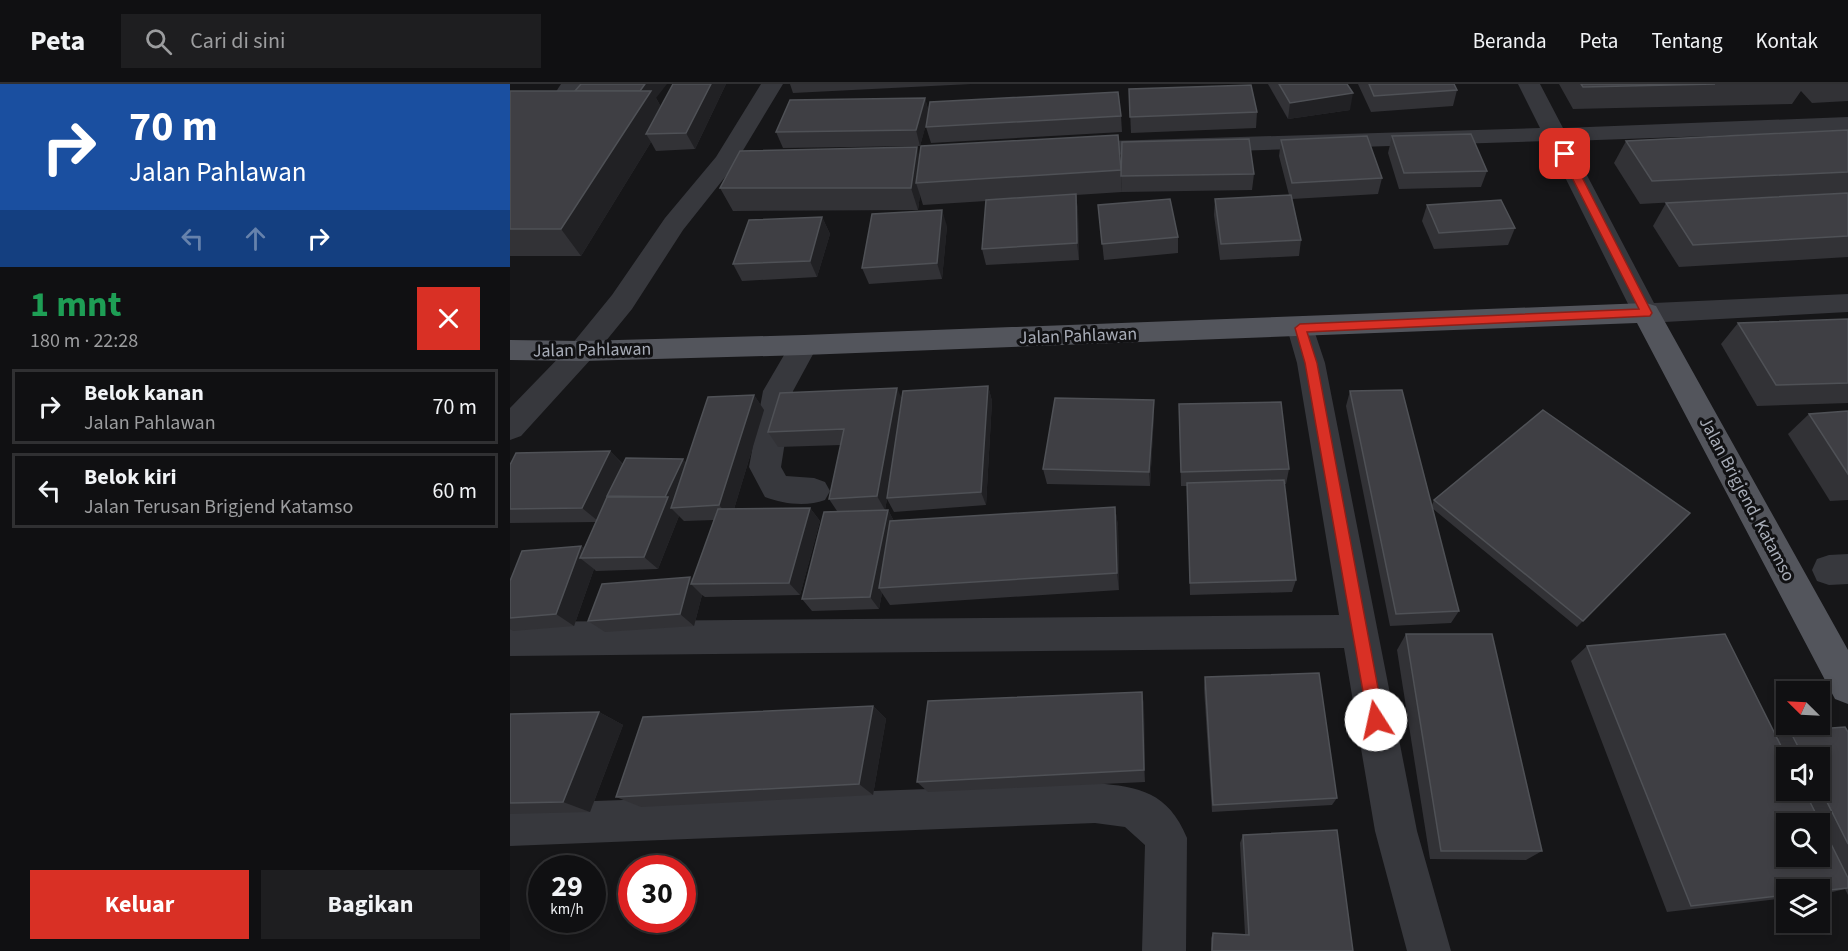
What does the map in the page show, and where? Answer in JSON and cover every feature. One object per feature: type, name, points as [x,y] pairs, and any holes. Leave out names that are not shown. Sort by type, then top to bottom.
[{"type":"main road","name":"Jalan Pahlawan","points":[[510,350],[582,351],[804,345],[1300,328],[1646,313]]},
{"type":"main road","name":"Jalan Brigjend. Katamso","points":[[1646,313],[1848,686]]},
{"type":"street","points":[[559,104],[572,84]]},
{"type":"street","points":[[510,428],[582,351],[622,302],[674,224],[726,160],[772,84]]},
{"type":"street","points":[[1528,84],[1560,134],[1646,313],[1848,303]]},
{"type":"street","points":[[1048,150],[1848,124]]},
{"type":"street","points":[[726,160],[798,157]]},
{"type":"street","points":[[1300,328],[1311,363],[1396,831],[1429,951]]},
{"type":"street","points":[[804,345],[777,391],[765,467],[776,488],[814,491]]},
{"type":"street","points":[[510,639],[1361,631]]},
{"type":"street","points":[[510,825],[1095,803],[1133,807],[1152,821],[1166,838],[1164,951]]},
{"type":"building","points":[[581,84],[645,84],[640,91],[575,91]]},
{"type":"building","points":[[673,84],[711,84],[686,133],[646,134]]},
{"type":"building","points":[[1279,84],[1347,84],[1353,93],[1290,103]]},
{"type":"building","points":[[1369,84],[1454,84],[1457,90],[1374,96]]},
{"type":"building","points":[[1581,84],[1715,84],[1583,87]]},
{"type":"building","points":[[1251,85],[1257,112],[1130,117],[1129,89]]},
{"type":"building","points":[[510,91],[651,91],[561,229],[510,229]]},
{"type":"building","points":[[1118,92],[1121,116],[926,127],[930,102]]},
{"type":"building","points":[[925,98],[916,130],[776,132],[790,100]]},
{"type":"building","points":[[1848,130],[1848,172],[1652,181],[1626,141]]},
{"type":"building","points":[[1471,134],[1487,171],[1404,173],[1392,136]]},
{"type":"building","points":[[1118,135],[1121,170],[916,183],[921,146]]},
{"type":"building","points":[[1367,136],[1382,178],[1292,183],[1281,140]]},
{"type":"building","points":[[1249,139],[1254,174],[1121,176],[1122,142]]},
{"type":"building","points":[[917,147],[911,188],[720,188],[740,151]]},
{"type":"building","points":[[1848,193],[1848,236],[1693,245],[1666,203]]},
{"type":"building","points":[[1076,194],[1077,243],[982,249],[986,200]]},
{"type":"building","points":[[1291,195],[1301,240],[1221,244],[1215,199]]},
{"type":"building","points":[[1170,199],[1178,237],[1102,244],[1098,205]]},
{"type":"building","points":[[1501,200],[1515,228],[1439,233],[1427,205]]},
{"type":"building","points":[[942,210],[937,263],[862,268],[872,214]]},
{"type":"building","points":[[822,217],[810,261],[733,264],[749,220]]},
{"type":"building","points":[[1848,319],[1848,383],[1776,385],[1738,323]]},
{"type":"building","points":[[988,386],[981,492],[887,498],[903,391]]},
{"type":"building","points":[[897,388],[877,496],[829,499],[844,429],[768,432],[780,393]]},
{"type":"building","points":[[1402,390],[1459,611],[1396,614],[1350,391]]},
{"type":"building","points":[[754,395],[719,505],[671,508],[708,397]]},
{"type":"building","points":[[1055,398],[1154,400],[1149,472],[1043,469]]},
{"type":"building","points":[[1281,402],[1289,469],[1181,472],[1179,404]]},
{"type":"building","points":[[1543,410],[1690,513],[1583,621],[1434,500]]},
{"type":"building","points":[[1848,411],[1848,474],[1809,414]]},
{"type":"building","points":[[610,451],[582,508],[510,509],[510,465],[516,453]]},
{"type":"building","points":[[626,458],[683,459],[665,497],[607,496]]},
{"type":"building","points":[[1284,480],[1296,580],[1190,583],[1187,483]]},
{"type":"building","points":[[607,497],[668,497],[644,557],[580,558]]},
{"type":"building","points":[[1115,507],[1117,573],[879,588],[890,521]]},
{"type":"building","points":[[810,508],[789,583],[691,584],[718,509]]},
{"type":"building","points":[[888,510],[870,597],[802,599],[824,512]]},
{"type":"building","points":[[581,546],[556,614],[510,618],[510,581],[522,551]]},
{"type":"building","points":[[690,577],[680,614],[588,621],[602,584]]},
{"type":"building","points":[[1406,634],[1492,634],[1542,851],[1441,851]]},
{"type":"building","points":[[1725,634],[1782,747],[1776,747],[1776,801],[1810,801],[1816,813],[1776,813],[1776,867],[1830,867],[1830,842],[1848,878],[1848,888],[1830,890],[1830,879],[1776,879],[1776,896],[1691,906],[1587,646]]},
{"type":"building","points":[[1319,673],[1337,798],[1213,805],[1205,677]]},
{"type":"building","points":[[1142,692],[1144,770],[917,782],[928,701]]},
{"type":"building","points":[[873,706],[859,784],[616,797],[643,717]]},
{"type":"building","points":[[599,712],[563,802],[510,803],[510,714]]},
{"type":"building","points":[[1845,727],[1848,732],[1848,844],[1826,801],[1830,801],[1830,747],[1798,747],[1792,735],[1830,735],[1830,728]]},
{"type":"building","points":[[1337,830],[1353,951],[1212,951],[1213,933],[1249,935],[1243,835]]},
{"type":"route","points":[[1376,720],[1311,363],[1300,328],[1646,313],[1565,154]]}]
